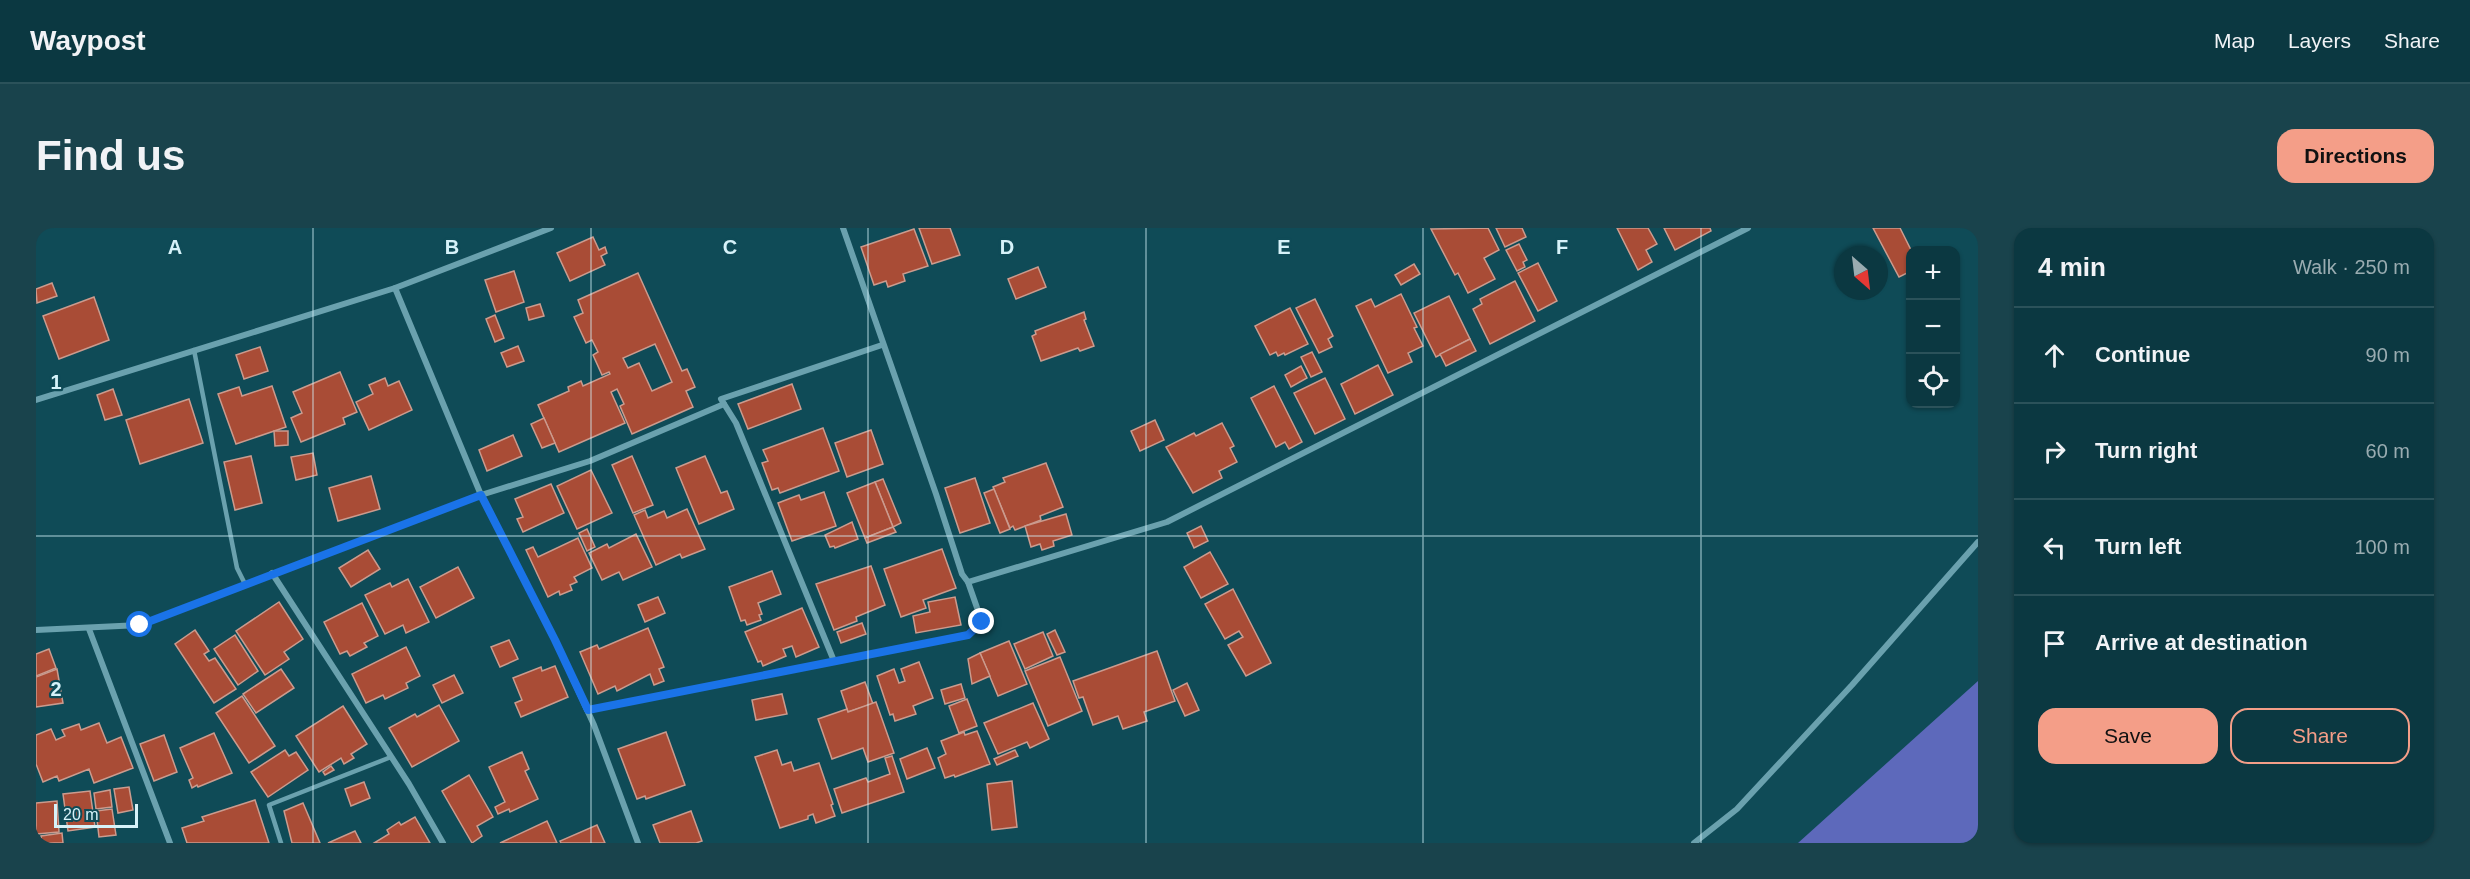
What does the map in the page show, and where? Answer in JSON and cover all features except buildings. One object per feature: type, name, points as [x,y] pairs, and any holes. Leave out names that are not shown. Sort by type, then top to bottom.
[{"type":"street","points":[[36,400],[395,288],[551,228]]},
{"type":"street","points":[[588,710],[968,635],[982,622],[968,582],[962,574],[843,228]]},
{"type":"street","points":[[968,582],[1167,522],[1748,228]]},
{"type":"street","points":[[395,288],[481,495],[588,710],[638,843]]},
{"type":"street","points":[[834,661],[736,423],[721,399],[882,345]]},
{"type":"street","points":[[36,630],[140,625],[481,495],[590,461],[724,404]]},
{"type":"street","points":[[1694,843],[1737,809],[1852,685],[1978,542]]},
{"type":"street","points":[[272,573],[391,757],[443,843]]},
{"type":"street","points":[[89,629],[170,843]]},
{"type":"lane","points":[[194,350],[237,568],[245,584]]},
{"type":"lane","points":[[281,843],[269,805],[391,757]]},
{"type":"water","points":[[1978,681],[1978,843],[1798,843]]},
{"type":"route","points":[[140,625],[481,495],[588,710],[968,635],[982,622]]}]
